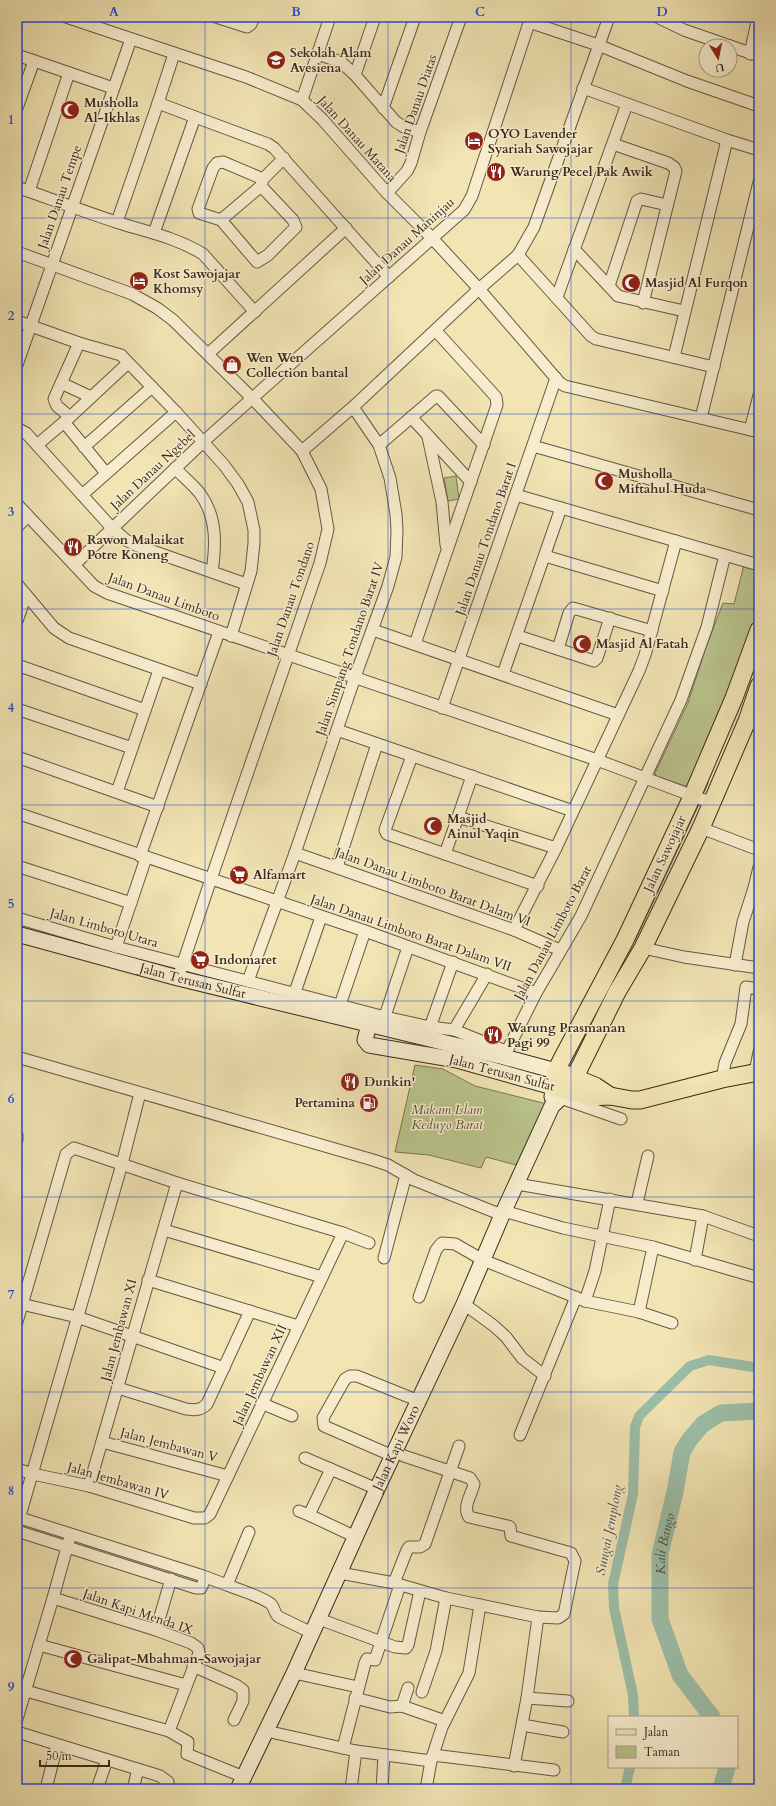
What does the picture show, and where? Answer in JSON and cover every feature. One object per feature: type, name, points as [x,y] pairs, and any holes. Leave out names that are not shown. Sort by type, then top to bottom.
[{"type":"main road","name":"Jalan Sawojajar","points":[[560,1089],[643,948],[701,828],[702,799],[729,711],[759,630]]},
{"type":"main road","name":"Jalan Sawojajar","points":[[560,1089],[625,940],[702,799],[753,723],[759,686]]},
{"type":"main road","name":"Jalan Terusan Sulfat","points":[[560,1089],[590,1097],[610,1096],[632,1100],[647,1100],[722,1078],[757,1072]]},
{"type":"street","name":"Jalan Danau Matana","points":[[66,17],[246,77],[302,100],[322,119],[387,193],[432,238],[479,289],[556,378],[565,386],[754,431]]},
{"type":"street","points":[[216,17],[247,27],[252,24],[254,17]]},
{"type":"street","points":[[302,100],[330,17]]},
{"type":"street","points":[[354,75],[375,17]]},
{"type":"street","points":[[383,108],[415,17]]},
{"type":"street","name":"Jalan Danau Diatas","points":[[387,193],[393,188],[409,167],[461,17]]},
{"type":"street","points":[[302,452],[518,255],[534,227],[609,17]]},
{"type":"street","points":[[738,49],[754,55],[758,17]]},
{"type":"street","points":[[664,18],[684,30],[707,38]]},
{"type":"street","points":[[532,21],[598,45],[687,81],[759,106]]},
{"type":"street","name":"Jalan Danau Maninjau","points":[[253,399],[464,210],[472,196],[532,21]]},
{"type":"street","name":"Jalan Danau Tempe","points":[[17,365],[131,39]]},
{"type":"street","points":[[117,222],[174,54]]},
{"type":"street","points":[[318,54],[341,62],[400,125],[420,132]]},
{"type":"street","points":[[17,55],[113,88]]},
{"type":"street","points":[[17,108],[34,61]]},
{"type":"street","points":[[29,191],[69,73]]},
{"type":"street","points":[[583,88],[727,140],[759,150]]},
{"type":"street","points":[[158,103],[268,144],[284,158],[389,277]]},
{"type":"street","points":[[558,297],[627,104]]},
{"type":"street","points":[[154,234],[195,117]]},
{"type":"street","points":[[674,357],[727,140]]},
{"type":"street","points":[[613,144],[668,163],[674,167],[676,174],[643,303]]},
{"type":"street","points":[[220,220],[262,183],[284,158]]},
{"type":"street","points":[[223,162],[262,183],[296,227],[260,262],[255,261],[220,220],[199,213],[198,209],[213,168],[217,163],[223,162]]},
{"type":"street","points":[[701,418],[759,182]]},
{"type":"street","points":[[17,187],[117,222],[179,241],[203,254],[255,312]]},
{"type":"street","points":[[609,286],[637,201],[641,198],[667,205]]},
{"type":"street","points":[[208,354],[346,228]]},
{"type":"street","points":[[574,249],[618,296],[643,303],[684,311]]},
{"type":"street","name":"Jalan Danau Tondano","points":[[17,252],[132,294],[157,308],[173,320],[253,399],[302,452],[321,489],[328,529],[320,563],[210,879],[180,971]]},
{"type":"street","points":[[518,255],[558,297],[591,336],[714,367]]},
{"type":"street","points":[[17,321],[79,343],[121,355],[176,412],[224,465],[238,484],[248,502],[254,530],[254,543],[252,563],[231,636]]},
{"type":"street","points":[[415,644],[498,405],[497,400],[436,331]]},
{"type":"street","points":[[79,343],[61,383],[54,403],[84,447],[106,473]]},
{"type":"street","points":[[37,445],[67,420],[128,362]]},
{"type":"street","name":"Jalan Danau Tondano Barat I","points":[[442,708],[556,378]]},
{"type":"street","points":[[61,383],[91,397]]},
{"type":"street","points":[[84,447],[152,387]]},
{"type":"street","points":[[754,431],[759,394]]},
{"type":"street","points":[[379,445],[433,397],[438,396],[484,445]]},
{"type":"street","name":"Jalan Danau Ngebel","points":[[75,564],[203,442],[253,399]]},
{"type":"street","name":"Jalan Simpang Tondano Barat IV","points":[[249,986],[276,901],[295,853],[393,570],[397,538],[393,490],[379,445],[353,407]]},
{"type":"street","points":[[82,495],[176,412]]},
{"type":"street","points":[[410,418],[471,482]]},
{"type":"street","points":[[17,428],[26,433],[112,528],[126,540],[138,546],[246,584]]},
{"type":"street","points":[[428,437],[442,502],[447,550]]},
{"type":"street","points":[[533,446],[759,510]]},
{"type":"street","points":[[175,468],[200,493],[211,514],[215,546],[212,572]]},
{"type":"street","points":[[516,495],[759,565]]},
{"type":"street","name":"Jalan Danau Limboto","points":[[17,504],[75,564],[94,586],[107,593],[355,677]]},
{"type":"street","points":[[503,674],[518,636],[561,508]]},
{"type":"street","points":[[17,526],[28,516]]},
{"type":"street","points":[[514,930],[538,886],[639,671],[652,631],[676,541]]},
{"type":"street","name":"Jalan Danau Limboto Barat","points":[[505,1054],[536,993],[581,916],[682,700],[707,627],[725,555]]},
{"type":"street","points":[[545,556],[663,591]]},
{"type":"street","points":[[17,584],[47,621],[59,633],[69,638],[201,684]]},
{"type":"street","points":[[17,621],[26,595]]},
{"type":"street","points":[[558,649],[571,609],[576,608],[652,631]]},
{"type":"street","points":[[518,636],[591,661],[596,660],[610,618]]},
{"type":"street","points":[[373,630],[618,715]]},
{"type":"street","points":[[116,947],[131,903],[158,807],[219,632]]},
{"type":"street","points":[[17,665],[145,710]]},
{"type":"street","points":[[117,792],[159,670]]},
{"type":"street","points":[[355,677],[596,760],[702,799]]},
{"type":"street","points":[[17,709],[132,748]]},
{"type":"street","points":[[337,730],[573,811]]},
{"type":"street","points":[[337,867],[377,744]]},
{"type":"street","points":[[412,756],[385,830],[386,834],[538,886]]},
{"type":"street","points":[[17,758],[158,807]]},
{"type":"street","points":[[445,854],[472,776]]},
{"type":"street","name":"Jalan Danau Limboto Barat Dalam VII","points":[[17,813],[143,857],[365,931],[536,993]]},
{"type":"street","points":[[458,817],[556,848]]},
{"type":"street","points":[[701,828],[759,850]]},
{"type":"street","name":"Jalan Danau Limboto Barat Dalam VI","points":[[295,853],[514,930],[560,950]]},
{"type":"street","points":[[17,866],[131,903]]},
{"type":"street","points":[[735,965],[743,922],[757,888],[759,867]]},
{"type":"street","points":[[295,992],[321,917]]},
{"type":"street","name":"Jalan Limboto Utara","points":[[17,918],[116,947],[180,971]]},
{"type":"street","points":[[36,940],[40,925]]},
{"type":"street","points":[[340,1005],[365,931]]},
{"type":"street","name":"Jalan Terusan Sulfat","points":[[17,934],[36,940],[249,986],[369,1020],[428,1033],[459,1053],[560,1089]]},
{"type":"street","points":[[249,986],[295,992],[340,1005],[369,1020],[408,947]]},
{"type":"street","points":[[643,948],[759,968]]},
{"type":"street","points":[[453,962],[428,1033],[454,1030],[505,1054]]},
{"type":"street","points":[[454,1030],[487,974]]},
{"type":"street","points":[[722,1078],[728,1052],[741,1024],[746,987],[759,989]]},
{"type":"street","name":"Jalan Terusan Sulfat","points":[[369,1020],[365,1040],[369,1046],[459,1053],[505,1054],[560,1089]]},
{"type":"street","points":[[757,1072],[759,1052]]},
{"type":"street","points":[[17,1058],[366,1158],[503,1213],[563,1228],[653,1247],[756,1277]]},
{"type":"street","points":[[560,1089],[621,1119]]},
{"type":"street","name":"Jalan Kapi Woro","points":[[241,1783],[294,1673],[377,1489],[419,1402],[560,1089]]},
{"type":"street","points":[[140,1093],[122,1164],[33,1474],[18,1520],[70,1534],[227,1584],[266,1601],[272,1606],[274,1612],[279,1617],[312,1633]]},
{"type":"street","points":[[17,1135],[17,1140]]},
{"type":"street","points":[[17,1322],[20,1303],[66,1154],[74,1148],[369,1243]]},
{"type":"street","points":[[637,1203],[648,1156]]},
{"type":"street","points":[[384,1258],[406,1175]]},
{"type":"street","name":"Jalan Jembawan XI","points":[[89,1486],[177,1182]]},
{"type":"street","points":[[517,1184],[637,1203],[703,1216],[759,1236]]},
{"type":"street","points":[[520,1435],[580,1299],[595,1271],[610,1199]]},
{"type":"street","points":[[695,1260],[703,1216]]},
{"type":"street","points":[[164,1230],[322,1277]]},
{"type":"street","name":"Jalan Jembawan XII","points":[[194,1518],[205,1518],[210,1514],[343,1234]]},
{"type":"street","points":[[419,1297],[436,1250],[442,1243],[455,1244],[483,1260],[580,1299],[639,1312],[672,1323]]},
{"type":"street","points":[[639,1312],[653,1247]]},
{"type":"street","points":[[148,1280],[298,1326]]},
{"type":"street","points":[[20,1303],[77,1317],[224,1368]]},
{"type":"street","points":[[464,1304],[494,1326],[506,1337],[522,1358],[545,1376]]},
{"type":"street","points":[[118,1388],[197,1411],[207,1404],[250,1311]]},
{"type":"street","points":[[340,1573],[397,1584],[446,1598],[538,1618],[558,1618],[564,1614],[575,1561],[570,1552],[511,1536],[510,1527],[508,1526],[497,1525],[469,1517],[466,1512],[467,1506],[474,1487],[473,1481],[470,1478],[394,1454],[324,1426],[323,1418],[345,1379],[350,1376],[357,1376],[419,1402]]},
{"type":"street","points":[[263,1404],[292,1416]]},
{"type":"street","name":"Jalan Jembawan V","points":[[102,1442],[228,1476]]},
{"type":"street","points":[[343,1748],[356,1693],[366,1660],[375,1660],[407,1550],[409,1547],[420,1547],[425,1544],[459,1446]]},
{"type":"street","points":[[305,1458],[377,1489]]},
{"type":"street","name":"Jalan Jembawan IV","points":[[17,1469],[89,1486],[194,1518]]},
{"type":"street","points":[[331,1469],[304,1513],[356,1537]]},
{"type":"street","points":[[17,1531],[199,1588],[203,1585],[205,1579],[203,1576]]},
{"type":"street","points":[[227,1584],[249,1532]]},
{"type":"street","points":[[17,1720],[54,1598],[70,1534]]},
{"type":"street","points":[[156,1630],[171,1579]]},
{"type":"street","points":[[319,1619],[381,1642],[402,1648],[407,1646],[420,1591]]},
{"type":"street","name":"Jalan Kapi Menda IX","points":[[54,1598],[156,1630],[195,1646],[199,1653],[169,1730]]},
{"type":"street","points":[[422,1692],[436,1651],[446,1598]]},
{"type":"street","points":[[426,1789],[432,1758],[445,1720],[469,1673],[480,1605]]},
{"type":"street","points":[[514,1766],[527,1698],[538,1618]]},
{"type":"street","points":[[40,1645],[186,1685]]},
{"type":"street","points":[[193,1666],[236,1685],[243,1690],[243,1701],[234,1720]]},
{"type":"street","points":[[294,1673],[356,1693],[390,1707],[402,1706],[445,1720]]},
{"type":"street","points":[[402,1706],[408,1688]]},
{"type":"street","points":[[26,1691],[169,1730],[188,1742],[187,1754],[241,1783]]},
{"type":"street","points":[[527,1698],[568,1702]]},
{"type":"street","points":[[522,1725],[563,1732]]},
{"type":"street","points":[[266,1731],[356,1751],[384,1755],[432,1758],[554,1770]]},
{"type":"street","points":[[17,1732],[138,1769],[166,1780],[169,1784],[168,1789]]},
{"type":"street","points":[[46,1789],[57,1745]]},
{"type":"street","points":[[351,1789],[356,1751]]},
{"type":"street","points":[[382,1789],[384,1755]]},
{"type":"street","points":[[97,1789],[107,1760]]},
{"type":"street","points":[[133,1789],[138,1769]]},
{"type":"green space","points":[[456,476],[459,499],[448,501],[444,478]]},
{"type":"green space","points":[[744,565],[759,569],[758,621],[742,667],[691,788],[656,776],[655,773],[688,703],[706,647],[723,603],[734,604]]},
{"type":"green space","name":"Makam Islam Keduyo Barat","points":[[415,1065],[443,1069],[475,1086],[547,1104],[520,1166],[486,1157],[481,1168],[429,1155],[395,1152]]},
{"type":"waterway","points":[[701,797],[707,783]]},
{"type":"waterway","points":[[634,940],[699,802]]},
{"type":"waterway","name":"Sungai Jemplong","points":[[634,1716],[633,1695],[614,1608],[613,1584],[633,1494],[635,1427],[639,1416],[690,1366],[709,1360],[759,1368]]},
{"type":"waterway","name":"Kali Bango","points":[[711,1716],[680,1675],[660,1619],[660,1554],[675,1492],[682,1452],[690,1439],[703,1424],[721,1413],[759,1411]]},
{"type":"waterway","name":"Sungai Jemplong","points":[[625,1789],[630,1768]]},
{"type":"waterway","name":"Kali Bango","points":[[721,1789],[727,1768]]},
{"type":"place","name":"Sekolah Alam Avesiena","points":[[276,60]]},
{"type":"place","name":"Musholla Al-Ikhlas","points":[[70,110]]},
{"type":"place","name":"OYO Lavender Syariah Sawojajar","points":[[474,141]]},
{"type":"place","name":"Warung Pecel Pak Awik","points":[[496,172]]},
{"type":"place","name":"Kost Sawojajar Khomsy","points":[[139,281]]},
{"type":"place","name":"Masjid Al Furqon","points":[[631,283]]},
{"type":"place","name":"Wen Wen Collection bantal","points":[[232,365]]},
{"type":"place","name":"Musholla Miftahul Huda","points":[[604,481]]},
{"type":"place","name":"Rawon Malaikat Potre Koneng","points":[[73,547]]},
{"type":"place","name":"Masjid Al Fatah","points":[[582,644]]},
{"type":"place","name":"Masjid Ainul Yaqin","points":[[433,826]]},
{"type":"place","name":"Alfamart","points":[[239,875]]},
{"type":"place","name":"Indomaret","points":[[200,960]]},
{"type":"place","name":"Warung Prasmanan Pagi 99","points":[[493,1035]]},
{"type":"place","name":"Dunkin'","points":[[350,1082]]},
{"type":"place","name":"Pertamina","points":[[369,1103]]},
{"type":"place","name":"Galipat-Mbahman-Sawojajar","points":[[73,1659]]}]
